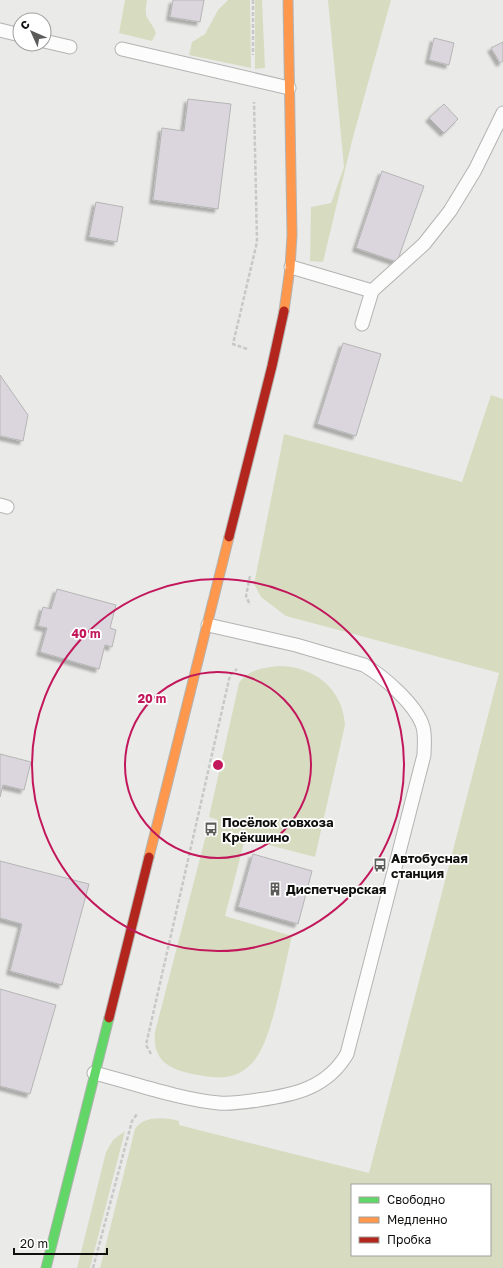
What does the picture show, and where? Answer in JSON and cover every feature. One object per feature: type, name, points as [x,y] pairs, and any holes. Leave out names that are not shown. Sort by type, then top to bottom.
[{"type":"street","points":[[46,1268],[208,625],[272,366],[287,298],[291,267],[288,0]]},
{"type":"lane","points":[[0,30],[12,33]]},
{"type":"lane","points":[[52,43],[70,47]]},
{"type":"lane","points":[[122,49],[289,88]]},
{"type":"lane","points":[[362,324],[372,291],[424,244],[450,212],[475,170],[503,113]]},
{"type":"lane","points":[[291,267],[372,291]]},
{"type":"lane","points":[[94,1073],[185,1096],[218,1102],[235,1103],[298,1094],[327,1078],[338,1067],[347,1054],[424,755],[422,725],[399,693],[373,670],[364,665],[296,644],[208,625]]},
{"type":"path","points":[[246,354],[247,348],[233,344],[257,242],[253,0]]},
{"type":"path","points":[[151,1054],[146,1045],[230,675],[237,669]]},
{"type":"path","points":[[93,1268],[132,1121],[137,1114]]},
{"type":"green space","points":[[125,0],[147,0],[147,16],[156,33],[152,41],[119,33]]},
{"type":"green space","points":[[228,0],[250,0],[251,68],[189,55],[192,42],[205,34],[218,10]]},
{"type":"green space","points":[[255,0],[262,0],[265,68],[255,69]]},
{"type":"green space","points":[[328,0],[391,0],[352,141],[323,262],[310,261],[311,207],[331,203],[344,167]]},
{"type":"green space","points":[[491,395],[503,399],[503,1268],[100,1268],[135,1129],[143,1122],[161,1118],[179,1121],[179,1125],[369,1173],[499,673],[286,616],[261,597],[254,584],[284,434],[462,482]]},
{"type":"green space","points":[[279,666],[304,670],[315,675],[324,682],[339,701],[343,712],[345,725],[315,857],[245,839],[225,916],[292,936],[277,1002],[267,1036],[254,1061],[242,1072],[228,1077],[198,1075],[180,1071],[160,1058],[155,1043],[155,1032],[206,835],[214,836],[218,820],[209,817],[239,683],[243,678],[252,672]]},
{"type":"green space","points":[[125,1131],[90,1268],[77,1268],[106,1152],[113,1140]]},
{"type":"building","points":[[173,0],[204,0],[200,22],[170,17]]},
{"type":"building","points":[[434,38],[454,43],[449,65],[429,60]]},
{"type":"building","points":[[503,42],[503,61],[500,63],[491,48]]},
{"type":"building","points":[[188,99],[231,104],[218,209],[153,200],[162,128],[184,131]]},
{"type":"building","points":[[444,104],[458,119],[444,133],[429,118]]},
{"type":"building","points":[[382,171],[424,186],[397,262],[356,248]]},
{"type":"building","points":[[96,202],[123,207],[117,242],[89,237]]},
{"type":"building","points":[[343,343],[381,354],[356,436],[317,424]]},
{"type":"building","points":[[0,375],[28,415],[23,441],[0,436]]},
{"type":"building","points":[[57,589],[116,605],[110,628],[116,630],[112,647],[105,645],[99,669],[40,652],[47,628],[38,626],[43,607],[51,609]]},
{"type":"building","points":[[0,754],[31,762],[24,790],[3,785],[0,797]]},
{"type":"building","name":"Диспетчерская","points":[[253,854],[312,871],[298,924],[238,907]]},
{"type":"building","points":[[0,861],[89,884],[62,985],[10,971],[22,924],[0,918]]},
{"type":"building","points":[[0,989],[56,1005],[30,1094],[0,1086]]},
{"type":"traffic: fast","points":[[46,1268],[109,1018]]},
{"type":"traffic: slow","points":[[284,311],[290,268],[292,235],[288,0]]},
{"type":"traffic: slow","points":[[149,857],[229,537]]},
{"type":"traffic: jam","points":[[229,537],[272,366],[284,311]]},
{"type":"traffic: jam","points":[[109,1018],[149,857]]},
{"type":"place","name":"Посёлок совхоза Крёкшино","points":[[211,829]]},
{"type":"place","name":"Автобусная станция","points":[[380,865]]},
{"type":"place","name":"Диспетчерская","points":[[275,889]]}]
